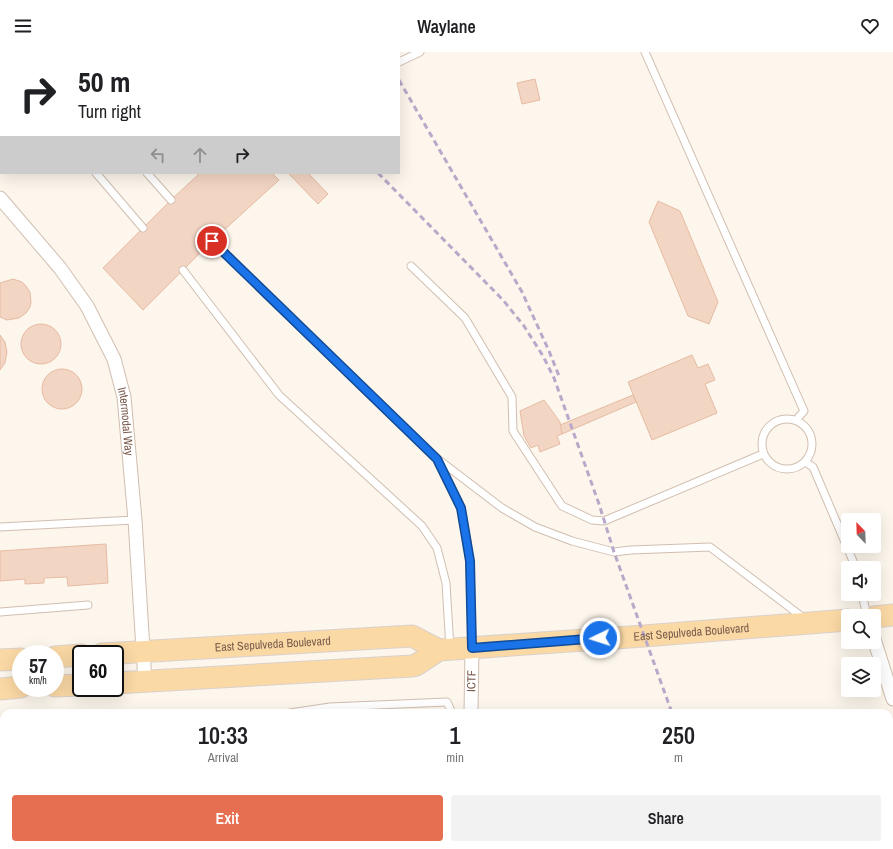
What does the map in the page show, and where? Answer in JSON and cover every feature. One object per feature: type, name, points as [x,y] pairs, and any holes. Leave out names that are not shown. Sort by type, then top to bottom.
[{"type":"main road","points":[[881,616],[893,615]]},
{"type":"main road","name":"East Sepulveda Boulevard","points":[[124,653],[412,636],[444,650],[841,621]]},
{"type":"main road","points":[[124,683],[416,665],[444,650]]},
{"type":"main road","points":[[0,660],[12,659]]},
{"type":"main road","points":[[0,689],[12,688]]},
{"type":"street","name":"Intermodal Way","points":[[0,198],[60,268],[87,306],[114,359],[124,397],[135,520],[145,682]]},
{"type":"street","name":"ICTF","points":[[472,648],[472,709]]},
{"type":"street","points":[[877,649],[893,699]]},
{"type":"lane","points":[[400,62],[420,52]]},
{"type":"lane","points":[[645,52],[804,411],[796,420]]},
{"type":"lane","points":[[97,174],[143,228]]},
{"type":"lane","points":[[147,174],[171,200]]},
{"type":"lane","points":[[212,241],[437,459],[502,508],[535,527],[572,541],[614,552],[710,547],[810,623]]},
{"type":"lane","points":[[411,266],[464,318],[512,397],[513,431],[562,506],[592,520],[604,521],[763,454]]},
{"type":"lane","points":[[183,270],[279,395],[422,526],[437,548],[446,582],[444,650]]},
{"type":"lane","points":[[788,418],[796,420],[804,424],[809,430],[812,438],[810,455],[805,462],[795,468],[782,469],[774,466],[763,454],[761,446],[762,437],[769,426],[779,419],[788,418]]},
{"type":"lane","points":[[437,459],[461,508],[470,561],[472,648]]},
{"type":"lane","points":[[805,462],[813,467],[853,561]]},
{"type":"lane","points":[[0,526],[135,520]]},
{"type":"lane","points":[[0,612],[88,605]]},
{"type":"lane","points":[[317,709],[330,707],[447,702],[450,709]]},
{"type":"building","points":[[535,79],[540,100],[522,104],[517,83]]},
{"type":"building","points":[[199,174],[273,174],[279,180],[212,241],[143,310],[103,268]]},
{"type":"building","points":[[289,174],[309,174],[328,194],[318,204]]},
{"type":"building","points":[[658,201],[680,211],[718,302],[709,324],[688,316],[649,222]]},
{"type":"building","points":[[13,279],[22,282],[26,286],[30,292],[31,302],[26,313],[19,318],[7,320],[0,317],[0,283]]},
{"type":"building","points":[[45,324],[52,327],[58,333],[61,344],[60,352],[52,361],[45,364],[37,364],[30,361],[22,352],[21,340],[24,333],[33,325]]},
{"type":"building","points":[[0,335],[5,342],[7,352],[5,363],[0,370]]},
{"type":"building","points":[[692,355],[698,368],[708,364],[715,380],[705,384],[717,413],[652,440],[628,382]]},
{"type":"building","points":[[62,369],[76,375],[82,389],[76,403],[62,409],[48,403],[42,389],[48,375]]},
{"type":"building","points":[[633,395],[636,402],[562,434],[560,425]]},
{"type":"building","points":[[544,400],[560,422],[562,434],[557,436],[560,444],[540,452],[538,445],[531,448],[524,436],[520,411]]},
{"type":"building","points":[[106,544],[108,583],[68,586],[67,577],[44,578],[44,583],[25,584],[25,579],[0,581],[0,551]]},
{"type":"railway","points":[[400,82],[522,292],[559,376]]},
{"type":"railway","points":[[379,174],[503,300],[524,326],[543,356],[554,378],[599,504],[614,552],[671,709]]},
{"type":"route","points":[[212,241],[437,459],[461,508],[470,561],[472,648],[600,638]]}]
